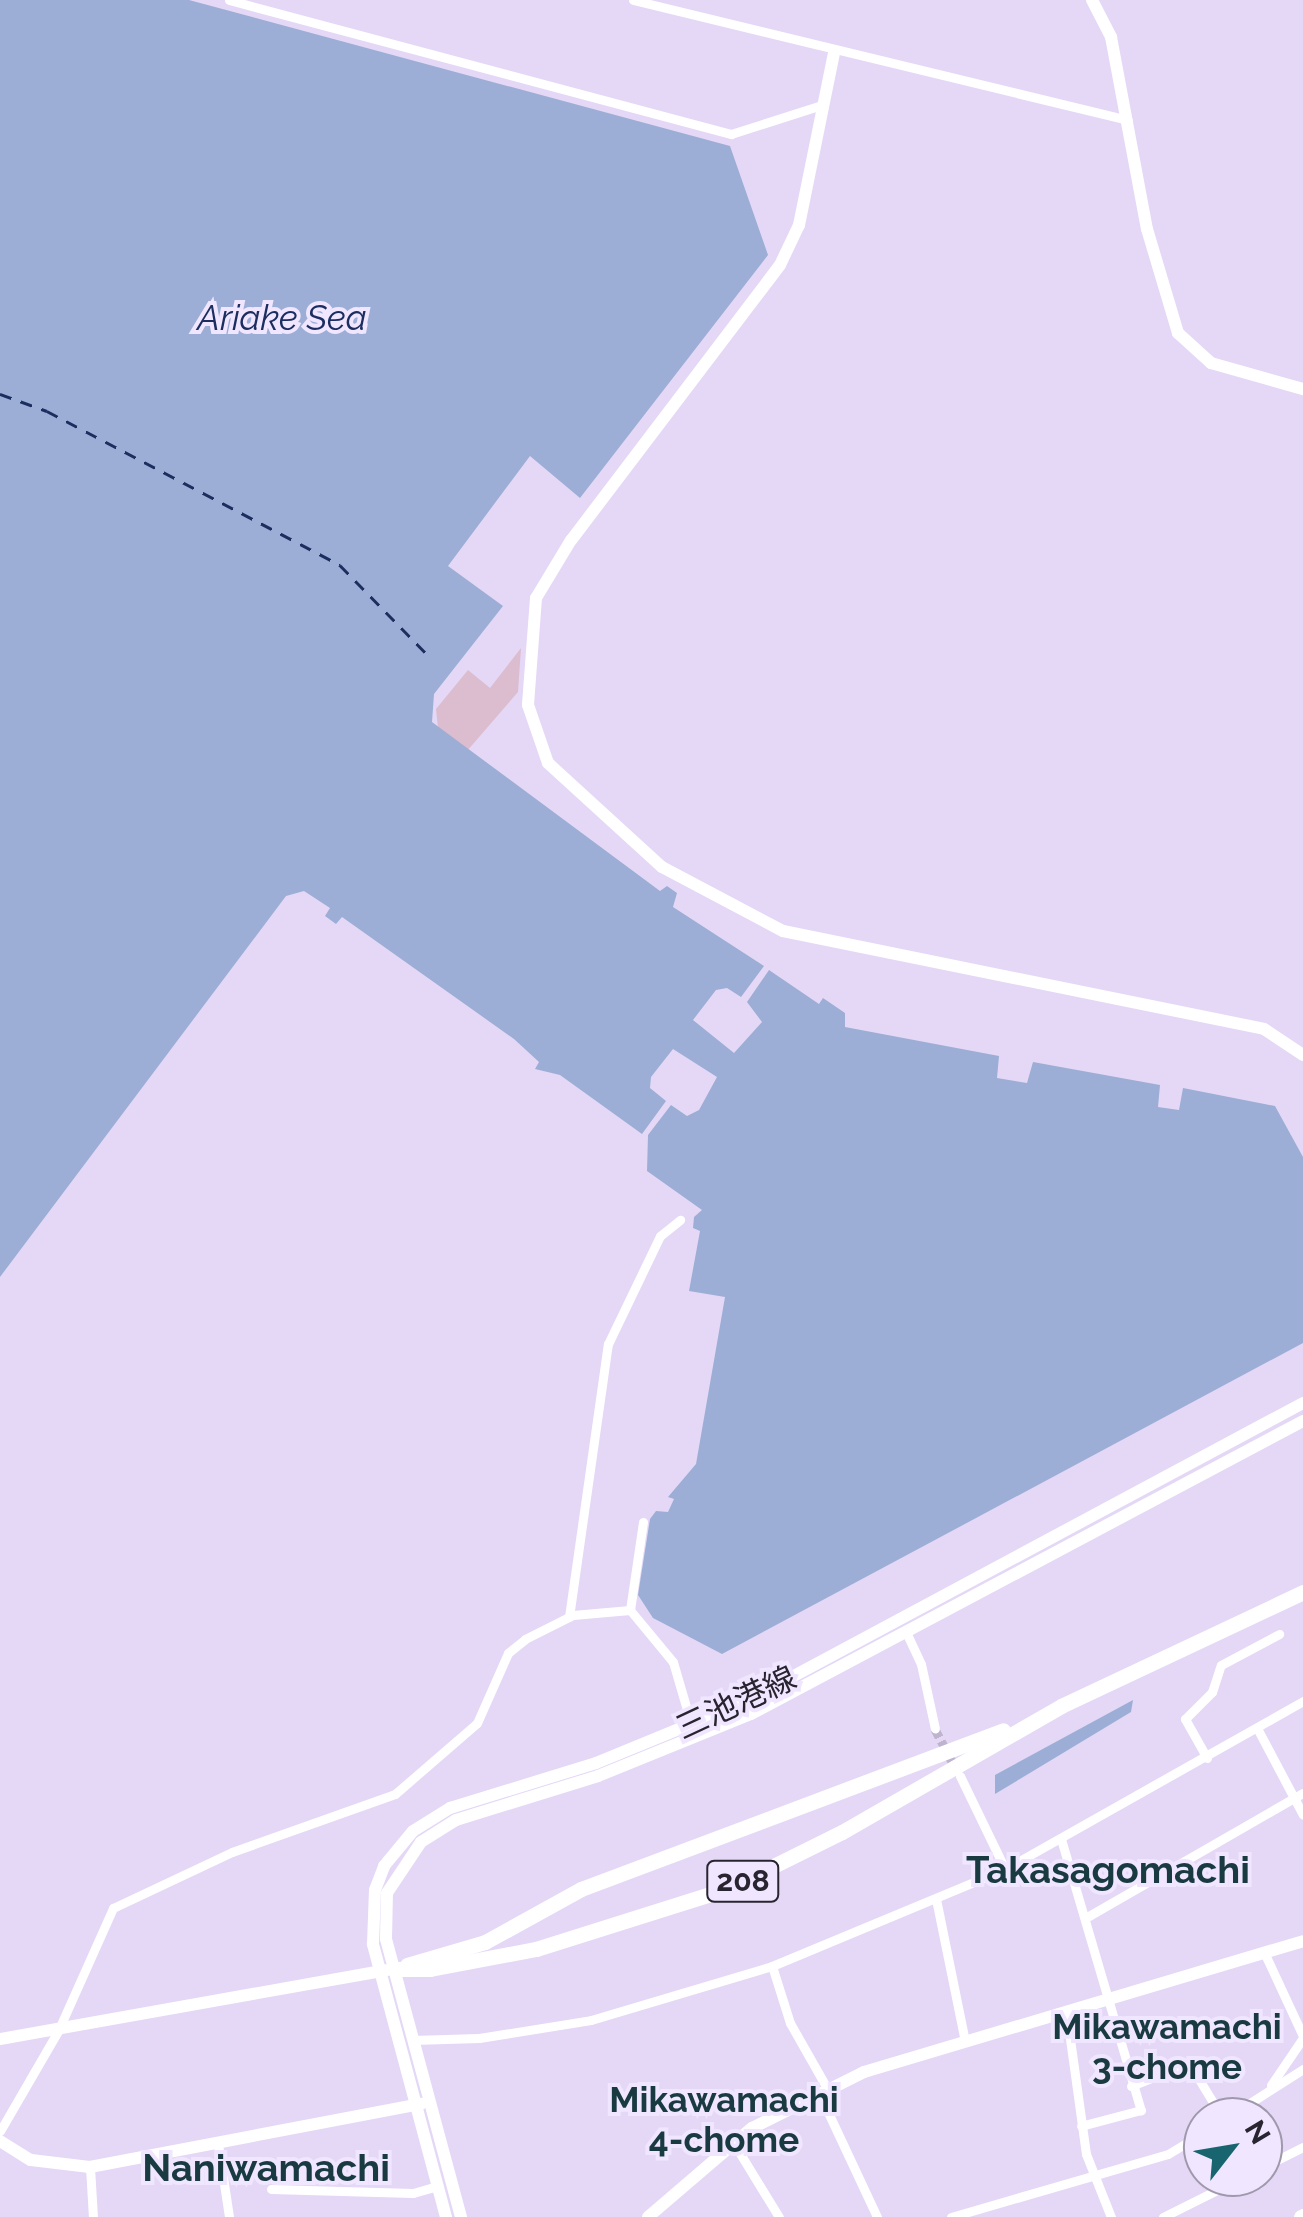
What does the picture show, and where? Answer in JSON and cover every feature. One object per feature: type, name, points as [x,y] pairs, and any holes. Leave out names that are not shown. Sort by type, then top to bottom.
[{"type":"highway","name":"208","points":[[386,1970],[430,1969],[536,1949],[729,1888],[842,1832],[1062,1706],[1303,1592]]},
{"type":"highway","name":"208","points":[[386,1970],[485,1942],[581,1889],[1062,1706]]},
{"type":"street","points":[[229,0],[731,134],[822,106]]},
{"type":"street","points":[[633,0],[834,53],[1128,120]]},
{"type":"street","points":[[1092,0],[1110,37],[1163,298],[1178,333],[1210,363],[1303,389]]},
{"type":"street","points":[[834,53],[799,225],[780,266],[571,540],[536,598],[528,705],[548,764],[662,867],[783,930],[1264,1029],[1296,1042],[1303,1055]]},
{"type":"street","points":[[569,1616],[608,1344],[660,1236],[680,1220]]},
{"type":"street","name":"三池港線","points":[[695,1732],[1303,1403]]},
{"type":"street","name":"三池港線","points":[[462,2217],[423,2104],[386,1970],[384,1916],[388,1893],[421,1842],[456,1820],[695,1732],[906,1632],[1303,1420]]},
{"type":"street","points":[[643,1522],[630,1610],[673,1662],[695,1732]]},
{"type":"street","points":[[0,2131],[58,2031],[113,1908],[232,1852],[395,1794],[477,1724],[508,1653],[569,1616],[630,1610]]},
{"type":"street","points":[[906,1632],[921,1664],[935,1729]]},
{"type":"street","points":[[1206,1758],[1185,1719],[1212,1692],[1221,1666],[1279,1634]]},
{"type":"street","points":[[412,2040],[479,2038],[591,2020],[772,1966],[1004,1868],[1303,1701]]},
{"type":"street","points":[[1257,1728],[1291,1801],[1303,1815]]},
{"type":"street","points":[[960,1776],[1004,1868]]},
{"type":"street","points":[[1087,1917],[1303,1793]]},
{"type":"street","points":[[1061,1839],[1141,2110],[1081,2126]]},
{"type":"street","points":[[936,1899],[965,2040]]},
{"type":"street","points":[[648,2217],[733,2142],[823,2090],[965,2040],[1303,1940]]},
{"type":"street","points":[[1264,1952],[1303,2037],[1270,2086]]},
{"type":"street","points":[[772,1966],[790,2023],[877,2217]]},
{"type":"street","points":[[0,2039],[58,2031],[282,1984],[386,1970]]},
{"type":"street","name":"三池港線","points":[[386,1970],[412,2040],[446,2217]]},
{"type":"street","points":[[1066,2010],[1092,2178],[1110,2217]]},
{"type":"street","points":[[1132,2086],[1189,2063],[1212,2097]]},
{"type":"street","points":[[1254,2097],[1303,2069]]},
{"type":"street","points":[[0,2141],[30,2160],[90,2167],[423,2104]]},
{"type":"street","points":[[733,2142],[780,2217]]},
{"type":"street","points":[[218,2144],[230,2217]]},
{"type":"street","points":[[951,2217],[1092,2178],[1183,2145]]},
{"type":"street","points":[[90,2167],[93,2217]]},
{"type":"street","points":[[271,2189],[413,2193],[437,2186]]},
{"type":"street","points":[[1164,2217],[1204,2197]]},
{"type":"shaded area","points":[[521,648],[518,692],[467,751],[438,728],[436,709],[468,670],[490,688]]},
{"type":"water","name":"Ariake Sea","points":[[0,0],[189,0],[730,146],[768,255],[580,498],[530,456],[448,566],[503,606],[434,694],[432,722],[660,891],[667,886],[677,893],[673,907],[764,966],[741,997],[727,988],[716,990],[693,1020],[734,1053],[762,1022],[747,1002],[769,970],[819,1004],[823,998],[845,1013],[845,1027],[999,1056],[997,1078],[1027,1083],[1033,1062],[1160,1085],[1158,1107],[1179,1110],[1183,1088],[1275,1106],[1303,1157],[1303,1343],[722,1654],[653,1618],[638,1595],[650,1519],[656,1511],[668,1512],[674,1499],[668,1497],[696,1464],[725,1297],[689,1291],[700,1231],[693,1228],[694,1217],[702,1210],[647,1171],[648,1135],[671,1105],[687,1116],[699,1110],[717,1077],[673,1049],[651,1077],[650,1088],[666,1101],[642,1134],[560,1075],[535,1069],[539,1062],[514,1039],[342,917],[336,924],[325,916],[330,908],[304,891],[286,896],[0,1277]]},
{"type":"water","points":[[1133,1700],[1131,1712],[995,1794],[995,1775]]},
{"type":"ferry route","points":[[0,394],[47,411],[340,565],[425,652]]},
{"type":"tunnel","points":[[935,1729],[956,1769]]},
{"type":"district","name":"Takasagomachi","points":[[1108,1870]]},
{"type":"district","name":"Mikawamachi 3-chome","points":[[1167,2047]]},
{"type":"district","name":"Mikawamachi 4-chome","points":[[724,2120]]},
{"type":"district","name":"Naniwamachi","points":[[266,2168]]}]
